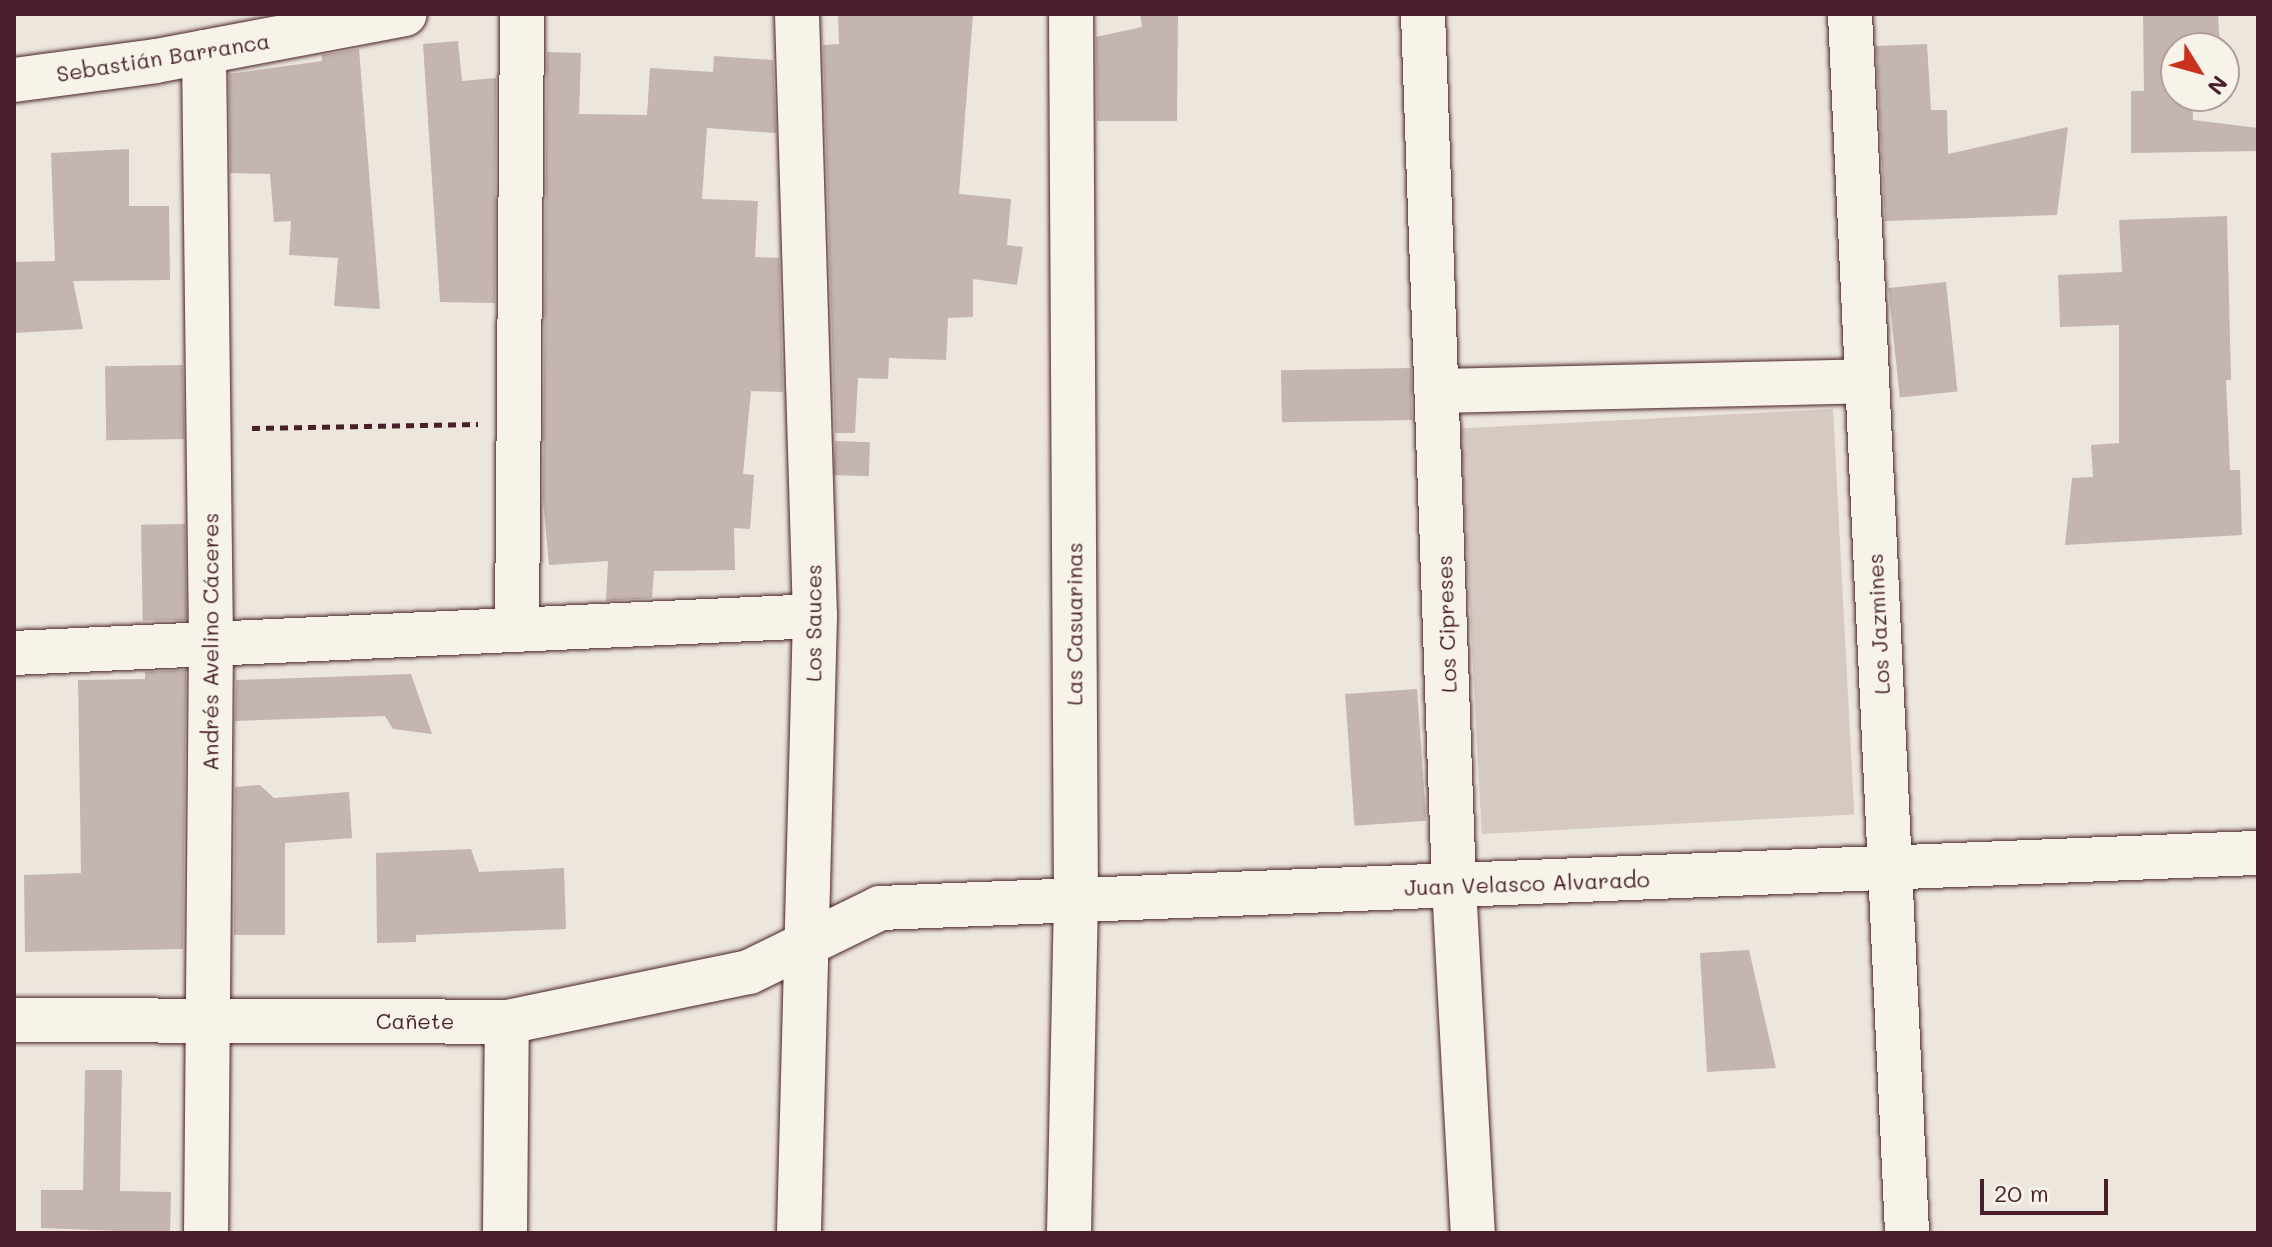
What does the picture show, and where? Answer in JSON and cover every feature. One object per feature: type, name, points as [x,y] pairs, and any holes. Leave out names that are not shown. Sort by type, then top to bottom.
[{"type":"street","name":"Sebastián Barranca","points":[[14,80],[204,52],[405,14]]},
{"type":"street","points":[[517,626],[515,423],[522,14]]},
{"type":"street","name":"Los Sauces","points":[[797,14],[815,616],[799,1233]]},
{"type":"street","name":"Las Casuarinas","points":[[1069,1233],[1076,902],[1071,14]]},
{"type":"street","name":"Los Cipreses","points":[[1423,14],[1439,391],[1454,886],[1473,1233]]},
{"type":"street","name":"Los Jazmines","points":[[1850,14],[1907,1233]]},
{"type":"street","name":"Andrés Avelino Cáceres","points":[[204,52],[211,640],[206,1233]]},
{"type":"street","points":[[1439,391],[1867,381]]},
{"type":"street","points":[[14,653],[211,640],[815,616]]},
{"type":"street","name":"Juan Velasco Alvarado","points":[[805,947],[857,915],[880,908],[2258,853]]},
{"type":"street","name":"Cañete","points":[[14,1020],[507,1022],[749,972],[805,947]]},
{"type":"street","points":[[505,1233],[507,1022]]},
{"type":"path","points":[[208,428],[515,423]]},
{"type":"shaded area","points":[[1833,409],[1854,814],[1482,834],[1461,429]]},
{"type":"building","points":[[838,14],[973,14],[959,194],[1011,199],[1007,245],[1023,247],[1017,285],[973,279],[973,317],[948,318],[946,360],[889,358],[888,379],[858,378],[855,433],[835,433],[823,45],[839,44]]},
{"type":"building","points":[[1140,14],[1178,14],[1177,121],[1097,121],[1096,37],[1142,27]]},
{"type":"building","points":[[2143,14],[2218,14],[2219,32],[2160,32],[2160,112],[2193,112],[2193,120],[2258,128],[2258,151],[2131,153],[2131,91],[2144,91]]},
{"type":"building","points":[[458,41],[462,81],[496,78],[495,303],[440,302],[423,44]]},
{"type":"building","points":[[1927,44],[1931,110],[1947,110],[1948,154],[2068,127],[2057,215],[1885,221],[1876,46]]},
{"type":"building","points":[[359,49],[380,309],[334,306],[338,258],[289,255],[291,221],[274,222],[270,174],[230,173],[229,74],[322,61],[322,55]]},
{"type":"building","points":[[547,52],[581,53],[579,114],[647,115],[650,68],[713,72],[714,56],[773,60],[776,133],[707,128],[702,199],[758,201],[755,257],[779,258],[783,392],[751,391],[743,474],[754,475],[750,529],[734,528],[735,570],[654,571],[652,598],[606,601],[608,561],[549,565],[543,499]]},
{"type":"building","points":[[129,149],[129,206],[169,206],[170,280],[73,281],[83,329],[14,333],[14,262],[55,261],[51,153]]},
{"type":"building","points":[[2227,216],[2231,380],[2226,380],[2230,470],[2240,470],[2242,535],[2065,545],[2072,478],[2093,477],[2091,445],[2119,443],[2119,325],[2060,327],[2058,275],[2122,272],[2119,220]]},
{"type":"building","points":[[1946,282],[1957,391],[1900,397],[1888,288]]},
{"type":"building","points":[[183,365],[184,439],[106,440],[105,366]]},
{"type":"building","points":[[1411,368],[1412,420],[1282,422],[1281,370]]},
{"type":"building","points":[[835,441],[870,442],[869,476],[834,475]]},
{"type":"building","points":[[185,524],[187,620],[143,621],[141,525]]},
{"type":"building","points":[[186,670],[183,949],[25,952],[24,875],[81,873],[78,680],[145,679],[145,672]]},
{"type":"building","points":[[411,674],[432,734],[393,729],[385,716],[235,721],[236,680]]},
{"type":"building","points":[[1417,689],[1426,821],[1354,826],[1345,694]]},
{"type":"building","points":[[260,785],[274,798],[349,792],[352,838],[285,843],[285,935],[234,935],[235,787]]},
{"type":"building","points":[[471,849],[479,872],[564,868],[566,929],[416,935],[416,942],[377,943],[376,853]]},
{"type":"building","points":[[1749,950],[1776,1068],[1707,1072],[1700,953]]},
{"type":"building","points":[[85,1070],[122,1070],[120,1191],[171,1192],[170,1233],[41,1228],[41,1190],[83,1190]]}]
